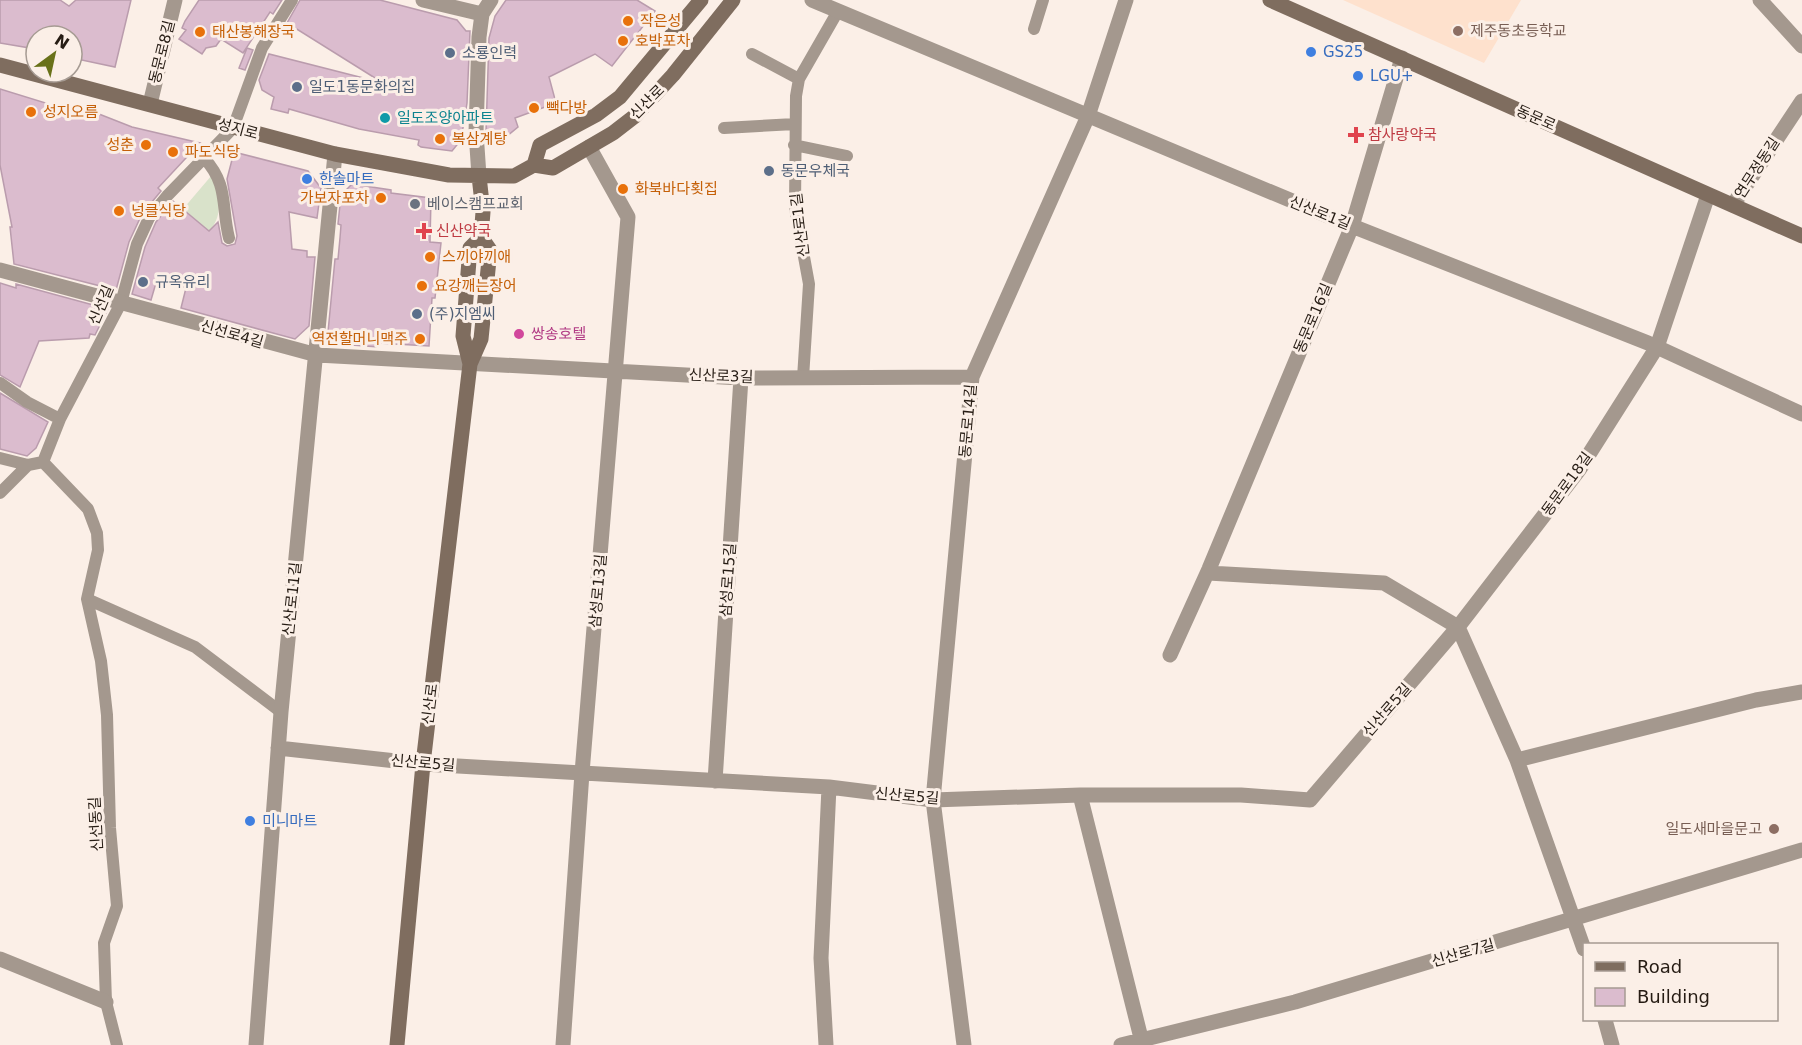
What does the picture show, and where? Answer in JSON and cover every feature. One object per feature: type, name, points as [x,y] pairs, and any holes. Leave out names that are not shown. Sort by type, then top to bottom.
[{"type":"main road","name":"신산로","points":[[534,165],[540,145],[596,115],[620,97],[701,0]]},
{"type":"main road","name":"신산로","points":[[397,1045],[423,764],[470,364],[463,336],[464,314],[470,248],[481,237],[483,213],[480,177],[514,176],[534,165],[552,168],[619,128],[650,102],[733,0]]},
{"type":"main road","name":"동문로","points":[[1270,0],[1802,236]]},
{"type":"main road","name":"성지로","points":[[0,65],[335,154],[439,174],[480,177]]},
{"type":"street","name":"동문로8길","points":[[150,104],[175,0]]},
{"type":"street","points":[[423,0],[482,14]]},
{"type":"street","points":[[480,177],[476,132],[482,14],[491,0]]},
{"type":"street","name":"신산로1길","points":[[812,0],[1352,226],[1657,347],[1802,414]]},
{"type":"street","name":"동문로14길","points":[[964,1045],[933,800],[972,377],[1088,116],[1126,0]]},
{"type":"street","points":[[1760,0],[1802,46]]},
{"type":"street","name":"동문로16길","points":[[1170,655],[1208,573],[1352,226],[1402,58]]},
{"type":"street","name":"연무정동길","points":[[1733,205],[1802,100]]},
{"type":"street","name":"삼성로13길","points":[[563,1045],[582,773],[628,217],[589,147]]},
{"type":"street","name":"신산로11길","points":[[256,1045],[281,712],[335,154]]},
{"type":"street","name":"동문로18길","points":[[1458,627],[1579,470],[1657,347],[1708,195]]},
{"type":"street","name":"신선로4길","points":[[0,270],[317,355],[470,364]]},
{"type":"street","name":"신산로3길","points":[[470,364],[741,378],[972,377]]},
{"type":"street","name":"삼성로15길","points":[[715,781],[741,378]]},
{"type":"street","points":[[1208,573],[1384,583],[1458,627],[1517,760],[1576,920],[1583,945]]},
{"type":"street","name":"신산로5길","points":[[278,748],[423,764],[829,787],[933,800],[1080,795],[1241,795],[1310,800],[1458,627]]},
{"type":"street","points":[[1517,760],[1756,700],[1802,692]]},
{"type":"street","points":[[826,1045],[821,958],[829,787]]},
{"type":"street","points":[[1080,795],[1141,1038]]},
{"type":"street","name":"신산로7길","points":[[1120,1045],[1295,1002],[1576,920],[1802,850]]},
{"type":"street","points":[[0,959],[106,1002]]},
{"type":"street","points":[[1605,1021],[1612,1045]]},
{"type":"lane","points":[[233,128],[262,48],[292,0]]},
{"type":"lane","points":[[1034,29],[1043,0]]},
{"type":"lane","name":"신산로1길","points":[[803,378],[809,284],[796,220],[795,124],[799,79],[838,11]]},
{"type":"lane","points":[[752,54],[799,79]]},
{"type":"lane","points":[[724,128],[795,124]]},
{"type":"lane","name":"신선길","points":[[43,462],[60,418],[121,303],[137,244],[149,218],[233,128]]},
{"type":"lane","points":[[795,145],[847,156]]},
{"type":"lane","points":[[204,158],[222,183],[224,224],[229,238]]},
{"type":"lane","points":[[0,383],[27,402],[60,418]]},
{"type":"lane","points":[[0,458],[28,465],[43,462]]},
{"type":"lane","name":"신선동길","points":[[43,462],[88,508],[97,533],[98,550],[87,599],[101,662],[107,715],[110,828],[117,906],[104,943],[106,1002],[117,1045]]},
{"type":"lane","points":[[0,492],[28,465]]},
{"type":"lane","points":[[87,599],[195,647],[281,712]]},
{"type":"shaded area","name":"제주동초등학교","points":[[1343,0],[1521,0],[1484,63]]},
{"type":"green space","points":[[212,175],[219,212],[209,232],[183,209]]},
{"type":"building","points":[[0,0],[60,0],[69,6],[76,0],[131,0],[115,67],[84,61],[84,24],[24,24],[24,47],[0,43]]},
{"type":"building","points":[[199,0],[282,0],[273,14],[270,12],[243,53],[221,39],[216,46],[206,48],[202,54],[179,39],[186,30],[182,28],[185,21]]},
{"type":"building","points":[[300,0],[380,0],[457,20],[466,31],[470,31],[467,103],[461,140],[452,151],[421,147],[418,145],[419,140],[359,129],[289,109],[288,113],[271,109],[274,97],[262,90],[259,80],[269,54],[383,83],[287,23]]},
{"type":"building","points":[[506,0],[637,0],[655,11],[612,66],[595,54],[549,77],[556,103],[515,118],[518,127],[500,142],[491,139],[486,132],[489,38],[495,16]]},
{"type":"building","points":[[247,48],[253,50],[245,70],[239,68]]},
{"type":"building","points":[[0,89],[68,110],[71,107],[99,114],[132,127],[200,143],[158,188],[161,191],[142,214],[129,242],[116,290],[14,264],[10,227],[12,227],[0,165]]},
{"type":"building","points":[[234,152],[308,171],[321,188],[317,218],[289,212],[292,249],[307,251],[307,257],[315,257],[309,326],[295,339],[181,308],[186,288],[158,276],[151,300],[132,294],[145,247],[156,222],[173,201],[209,231],[218,222],[222,243],[227,246],[235,244],[237,236],[227,179]]},
{"type":"building","points":[[352,184],[391,190],[391,193],[431,198],[430,242],[441,243],[435,298],[432,298],[429,346],[378,343],[378,347],[338,344],[328,332],[335,259],[338,259],[340,238],[341,225],[338,224],[341,195]]},
{"type":"building","points":[[0,283],[16,288],[16,284],[108,309],[95,335],[90,334],[89,338],[39,341],[20,387],[0,375]]},
{"type":"building","points":[[0,393],[48,422],[36,448],[27,456],[0,449]]},
{"type":"place","name":"작은성","points":[[628,21]]},
{"type":"place","name":"제주동초등학교","points":[[1458,31]]},
{"type":"place","name":"태산봉해장국","points":[[200,32]]},
{"type":"place","name":"호박포차","points":[[623,41]]},
{"type":"place","name":"GS25","points":[[1311,52]]},
{"type":"place","name":"소룡인력","points":[[450,53]]},
{"type":"place","name":"LGU+","points":[[1358,76]]},
{"type":"place","name":"일도1동문화의집","points":[[297,87]]},
{"type":"place","name":"빽다방","points":[[534,108]]},
{"type":"place","name":"성지오름","points":[[31,112]]},
{"type":"place","name":"일도조양아파트","points":[[385,118]]},
{"type":"place","name":"참사랑약국","points":[[1356,135]]},
{"type":"place","name":"복삼계탕","points":[[440,139]]},
{"type":"place","name":"성춘","points":[[146,145]]},
{"type":"place","name":"파도식당","points":[[173,152]]},
{"type":"place","name":"동문우체국","points":[[769,171]]},
{"type":"place","name":"한솔마트","points":[[307,179]]},
{"type":"place","name":"화북바다횟집","points":[[623,189]]},
{"type":"place","name":"가보자포차","points":[[381,198]]},
{"type":"place","name":"베이스캠프교회","points":[[415,204]]},
{"type":"place","name":"넝클식당","points":[[119,211]]},
{"type":"place","name":"신산약국","points":[[424,231]]},
{"type":"place","name":"스끼야끼애","points":[[430,257]]},
{"type":"place","name":"규옥유리","points":[[143,282]]},
{"type":"place","name":"요강깨는장어","points":[[422,286]]},
{"type":"place","name":"(주)지엠씨","points":[[417,314]]},
{"type":"place","name":"쌍송호텔","points":[[519,334]]},
{"type":"place","name":"역전할머니맥주","points":[[420,339]]},
{"type":"place","name":"미니마트","points":[[250,821]]},
{"type":"place","name":"일도새마을문고","points":[[1774,829]]}]
